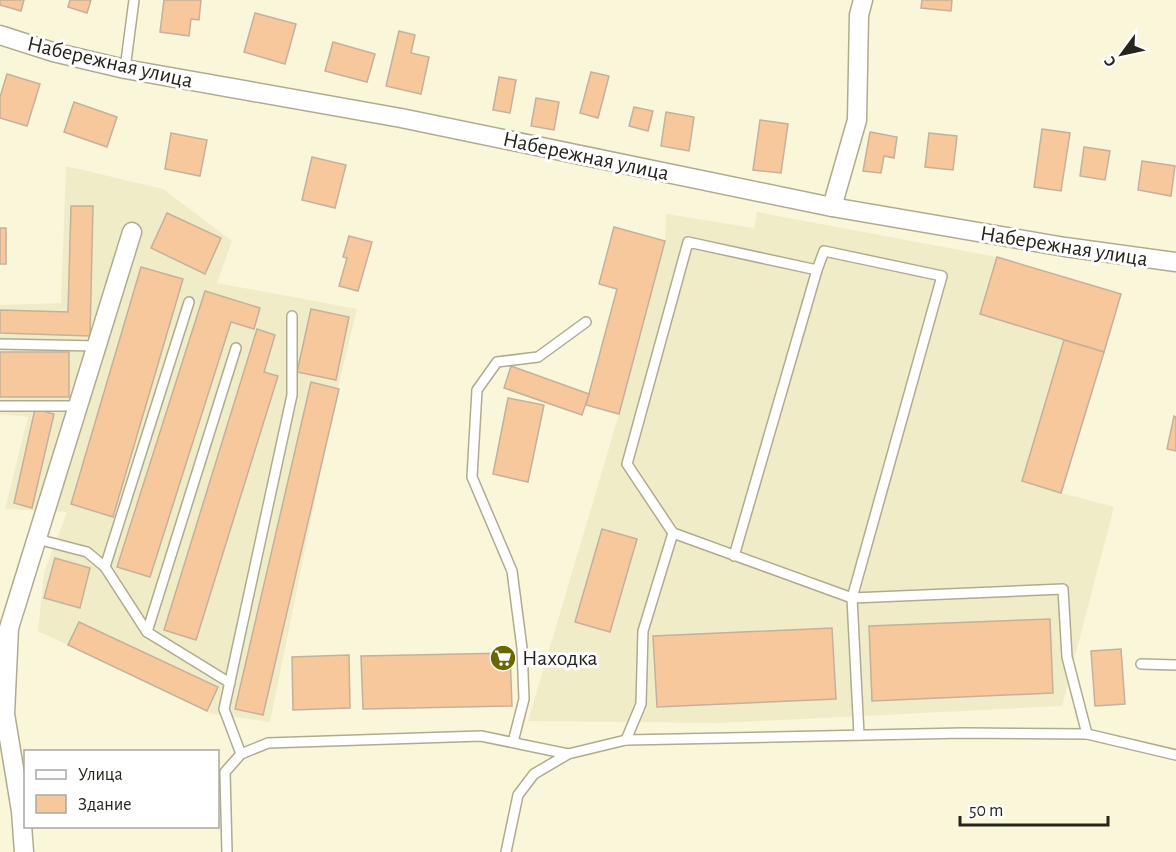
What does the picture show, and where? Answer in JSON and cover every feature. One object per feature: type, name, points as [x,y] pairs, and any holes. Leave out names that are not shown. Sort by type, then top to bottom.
[{"type":"street","points":[[832,207],[857,120],[859,15],[863,0]]},
{"type":"street","name":"Набережная улица","points":[[0,35],[53,52],[125,69],[401,118],[832,207],[1065,248],[1176,262]]},
{"type":"street","points":[[24,852],[21,811],[5,714],[9,628],[132,232]]},
{"type":"lane","points":[[125,69],[134,0]]},
{"type":"lane","points":[[817,270],[688,242],[627,464],[673,533],[852,598],[1063,589],[1067,657],[1086,734]]},
{"type":"lane","points":[[734,556],[824,251],[942,276],[852,598],[859,735]]},
{"type":"lane","points":[[105,567],[189,302]]},
{"type":"lane","points":[[241,754],[224,709],[292,395],[292,316]]},
{"type":"lane","points":[[513,742],[524,699],[522,648],[512,571],[472,477],[477,390],[497,362],[538,357],[586,322]]},
{"type":"lane","points":[[0,344],[97,346]]},
{"type":"lane","points":[[147,632],[236,348]]},
{"type":"lane","points":[[0,406],[78,406]]},
{"type":"lane","points":[[626,740],[640,704],[643,631],[673,533]]},
{"type":"lane","points":[[37,539],[87,552],[105,567],[147,632],[230,683]]},
{"type":"lane","points":[[1141,664],[1176,665]]},
{"type":"lane","points":[[506,852],[518,795],[534,774],[568,754],[626,740],[963,733],[1086,734],[1176,755]]},
{"type":"lane","points":[[227,852],[225,772],[241,754],[268,743],[481,736],[568,754]]},
{"type":"shaded area","points":[[66,166],[163,189],[232,241],[217,283],[357,309],[339,383],[270,722],[212,714],[38,631],[44,573],[67,512],[5,509],[28,417],[0,414],[0,305],[61,303]]},
{"type":"shaded area","points":[[757,212],[997,257],[1121,294],[1062,493],[1114,507],[1062,706],[721,723],[528,721],[619,414],[665,241],[666,214],[754,228]]},
{"type":"building","points":[[0,0],[24,0],[21,11],[0,5]]},
{"type":"building","points":[[70,0],[91,0],[87,13],[68,7]]},
{"type":"building","points":[[164,0],[201,0],[199,20],[191,19],[189,36],[160,32]]},
{"type":"building","points":[[922,0],[952,0],[951,11],[921,8]]},
{"type":"building","points":[[255,13],[296,24],[285,64],[244,52]]},
{"type":"building","points":[[399,31],[415,35],[411,53],[429,57],[421,94],[386,86]]},
{"type":"building","points":[[333,42],[375,54],[367,82],[325,71]]},
{"type":"building","points":[[591,72],[609,76],[598,118],[580,113]]},
{"type":"building","points":[[7,74],[40,84],[27,126],[0,118],[0,97]]},
{"type":"building","points":[[499,77],[516,80],[510,113],[493,110]]},
{"type":"building","points":[[536,98],[559,102],[554,130],[531,126]]},
{"type":"building","points":[[74,102],[117,117],[107,147],[64,132]]},
{"type":"building","points":[[634,107],[653,111],[648,131],[629,126]]},
{"type":"building","points":[[666,112],[694,117],[689,151],[661,146]]},
{"type":"building","points":[[760,120],[788,124],[781,173],[753,170]]},
{"type":"building","points":[[1042,129],[1070,133],[1061,191],[1034,187]]},
{"type":"building","points":[[870,132],[897,137],[894,158],[884,156],[881,173],[863,171]]},
{"type":"building","points":[[171,133],[207,140],[200,176],[165,169]]},
{"type":"building","points":[[929,133],[957,136],[953,170],[925,167]]},
{"type":"building","points":[[1084,147],[1110,151],[1105,180],[1080,176]]},
{"type":"building","points":[[312,157],[346,165],[335,208],[302,200]]},
{"type":"building","points":[[1142,161],[1175,166],[1171,196],[1138,190]]},
{"type":"building","points":[[71,206],[93,206],[90,336],[0,333],[0,310],[68,312]]},
{"type":"building","points":[[167,213],[221,238],[205,274],[151,248]]},
{"type":"building","points":[[614,227],[665,241],[619,414],[586,405],[617,289],[599,284]]},
{"type":"building","points":[[0,228],[6,228],[6,264],[0,264]]},
{"type":"building","points":[[349,236],[372,242],[358,291],[339,286],[347,258],[343,257]]},
{"type":"building","points":[[997,257],[1121,294],[1104,352],[980,314]]},
{"type":"building","points":[[141,267],[183,279],[113,517],[71,504]]},
{"type":"building","points":[[205,291],[260,308],[254,329],[231,322],[150,577],[117,567]]},
{"type":"building","points":[[311,309],[349,317],[336,380],[297,372]]},
{"type":"building","points":[[257,329],[275,335],[264,372],[278,376],[196,640],[164,630]]},
{"type":"building","points":[[1064,340],[1104,352],[1061,493],[1022,481]]},
{"type":"building","points":[[0,352],[69,352],[69,397],[0,397]]},
{"type":"building","points":[[511,366],[589,394],[582,415],[504,388]]},
{"type":"building","points":[[311,382],[339,389],[263,715],[235,709]]},
{"type":"building","points":[[508,398],[544,405],[528,482],[493,474]]},
{"type":"building","points":[[35,409],[54,414],[32,508],[14,503]]},
{"type":"building","points":[[1174,416],[1176,417],[1176,451],[1167,449]]},
{"type":"building","points":[[602,529],[637,539],[610,632],[575,622]]},
{"type":"building","points":[[55,558],[90,568],[80,608],[44,598]]},
{"type":"building","points":[[1050,619],[1053,693],[872,701],[869,626]]},
{"type":"building","points":[[79,622],[218,687],[207,711],[68,645]]},
{"type":"building","points":[[832,628],[836,699],[657,707],[653,636]]},
{"type":"building","points":[[1121,649],[1125,704],[1095,706],[1091,651]]},
{"type":"building","points":[[510,653],[512,706],[363,709],[361,656]]},
{"type":"building","points":[[349,655],[350,708],[293,710],[292,657]]},
{"type":"place","name":"Находка","points":[[503,658]]}]
